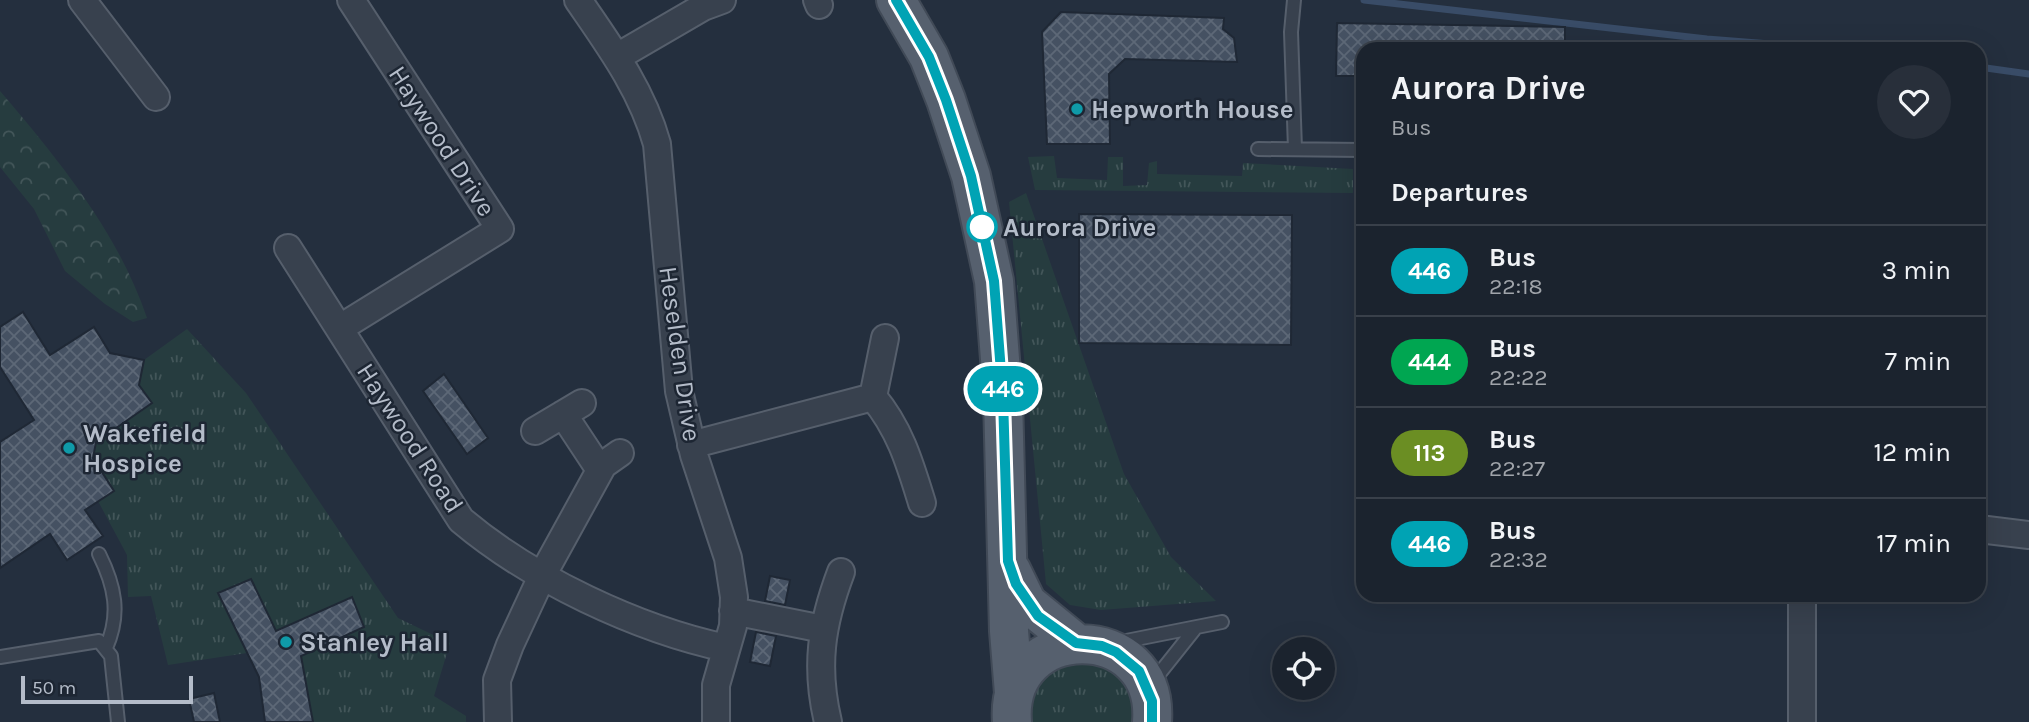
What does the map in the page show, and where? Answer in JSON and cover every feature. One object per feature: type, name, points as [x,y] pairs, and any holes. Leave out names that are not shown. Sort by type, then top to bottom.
[{"type":"main road","points":[[896,0],[929,57],[946,100],[971,176],[994,281],[1003,398],[1013,708]]},
{"type":"main road","points":[[1008,561],[1016,584],[1038,616],[1089,644],[1129,660],[1150,705]]},
{"type":"main road","points":[[1013,708],[1030,666],[1043,654],[1089,644]]},
{"type":"street","name":"Haywood Drive","points":[[340,328],[500,229],[351,0]]},
{"type":"street","name":"Heselden Drive","points":[[578,0],[617,57],[650,119],[657,144],[677,371],[691,445],[728,558],[733,611],[716,685],[716,722]]},
{"type":"street","points":[[617,57],[703,7],[722,0]]},
{"type":"street","points":[[94,4],[156,97]]},
{"type":"street","name":"Haywood Road","points":[[288,248],[461,520],[482,537],[543,575],[653,629],[726,648]]},
{"type":"street","points":[[873,397],[885,338]]},
{"type":"street","points":[[691,445],[873,397]]},
{"type":"street","points":[[873,397],[891,418],[907,452],[922,503]]},
{"type":"street","points":[[498,722],[497,680],[543,575],[610,462],[573,409],[535,431]]},
{"type":"street","points":[[1986,530],[2029,535]]},
{"type":"street","points":[[828,722],[820,652],[825,612],[841,572]]},
{"type":"street","points":[[1802,602],[1802,722]]},
{"type":"street","points":[[733,611],[823,629]]},
{"type":"lane","points":[[1294,0],[1292,32],[1295,149]]},
{"type":"lane","points":[[1258,149],[1356,150]]},
{"type":"lane","points":[[99,554],[111,578],[115,595],[115,628],[106,648]]},
{"type":"lane","points":[[1089,644],[1194,630],[1222,622]]},
{"type":"lane","points":[[1150,705],[1194,630]]},
{"type":"lane","points":[[0,657],[99,641],[111,656],[118,722]]},
{"type":"green space","points":[[0,91],[64,170],[103,226],[135,286],[147,318],[133,322],[105,304],[65,271],[34,209],[0,167]]},
{"type":"green space","points":[[1054,156],[1057,178],[1107,180],[1108,157],[1123,157],[1123,186],[1147,185],[1149,163],[1157,161],[1157,174],[1242,176],[1243,163],[1353,169],[1353,193],[1035,190],[1028,157]]},
{"type":"green space","points":[[1026,193],[1124,474],[1171,557],[1216,601],[1101,610],[1070,605],[1046,584],[1009,202]]},
{"type":"green space","points":[[187,329],[246,393],[398,618],[450,643],[434,696],[466,716],[466,722],[313,722],[301,656],[363,627],[352,598],[276,631],[251,579],[218,594],[247,653],[168,665],[151,596],[128,597],[127,555],[98,501],[114,490],[93,458],[96,442],[152,403],[139,385],[144,360]]},
{"type":"green space","points":[[1062,659],[1113,667],[1134,695],[1135,722],[1025,722],[1026,695]]},
{"type":"building","name":"Hepworth House","points":[[1061,12],[1224,18],[1223,29],[1234,38],[1237,62],[1125,59],[1109,74],[1110,144],[1047,144],[1042,32]]},
{"type":"building","points":[[1337,23],[1565,27],[1565,42],[1356,42],[1356,76],[1336,76]]},
{"type":"building","points":[[1079,214],[1292,215],[1291,345],[1079,343]]},
{"type":"building","name":"Wakefield Hospice","points":[[23,312],[50,355],[94,327],[110,353],[144,360],[139,385],[152,403],[96,442],[93,458],[114,491],[85,510],[103,536],[67,560],[50,534],[0,568],[0,442],[34,420],[0,367],[0,327]]},
{"type":"building","points":[[444,374],[488,438],[467,454],[423,391]]},
{"type":"building","points":[[770,576],[790,580],[785,605],[765,601]]},
{"type":"building","name":"Stanley Hall","points":[[251,579],[276,631],[352,597],[364,627],[301,656],[313,722],[265,722],[259,677],[218,593]]},
{"type":"building","points":[[756,632],[776,636],[770,666],[750,662]]},
{"type":"building","points":[[214,693],[220,722],[194,722],[189,699]]},
{"type":"waterway","points":[[1364,0],[1746,42]]},
{"type":"waterway","points":[[1986,68],[2029,74]]},
{"type":"bus line","name":"446","points":[[896,0],[929,57],[946,100],[971,176],[994,281],[1003,398],[1008,561],[1016,584],[1038,616],[1076,643],[1102,646],[1129,660],[1148,687],[1152,701],[1152,722]]},
{"type":"place","name":"Hepworth House","points":[[1077,109]]},
{"type":"place","name":"Aurora Drive","points":[[982,227]]},
{"type":"place","name":"Wakefield Hospice","points":[[69,448]]},
{"type":"place","name":"Stanley Hall","points":[[286,642]]}]
